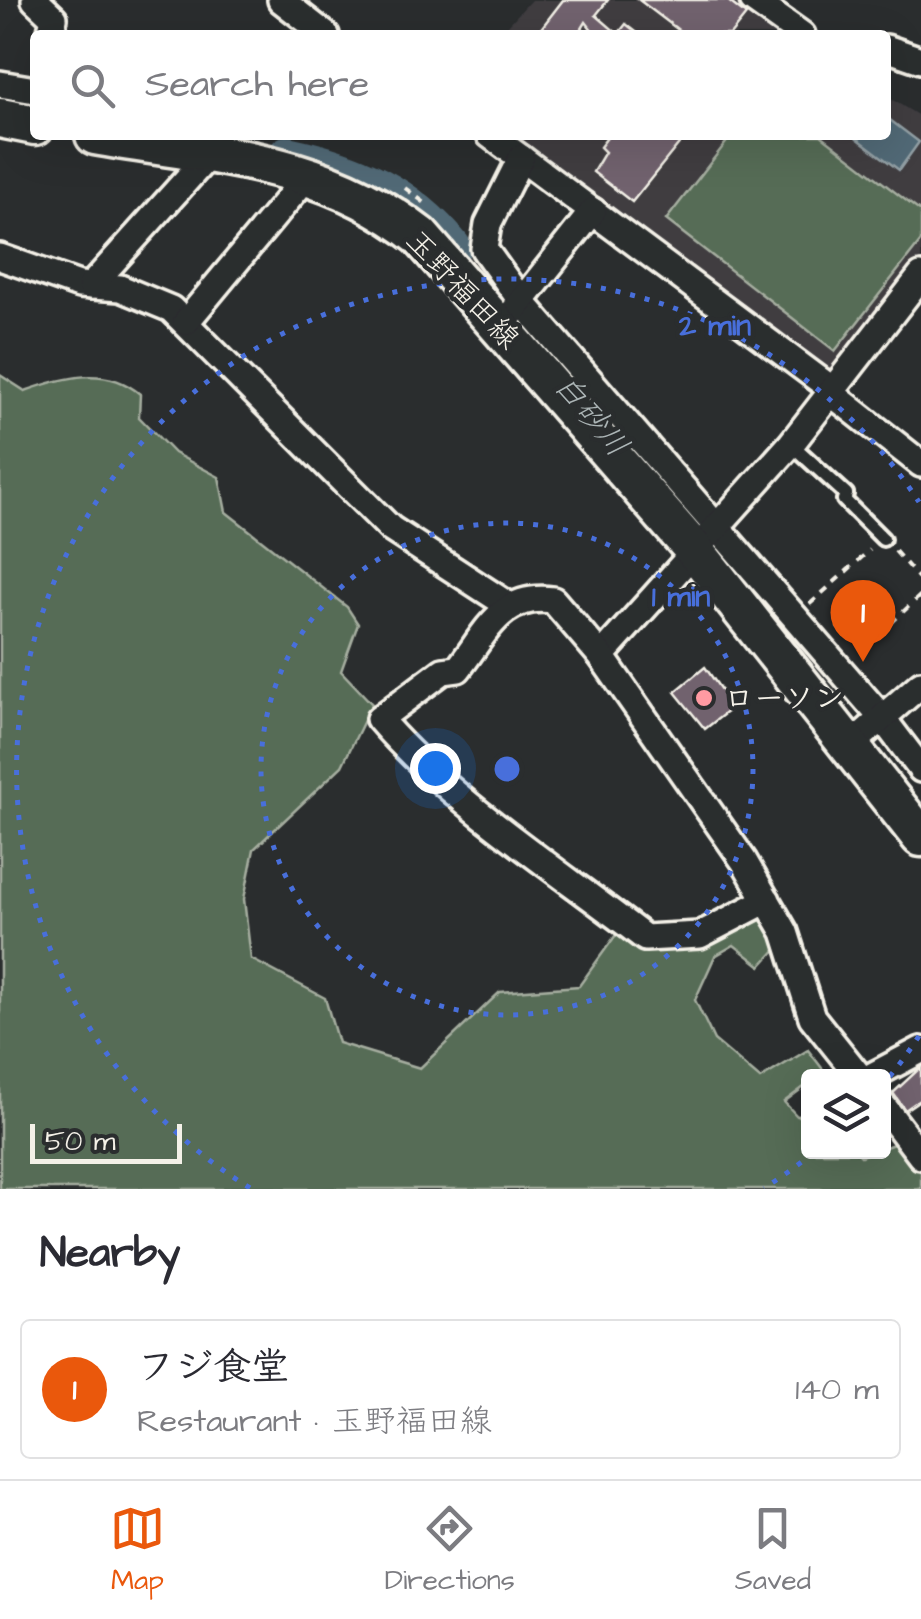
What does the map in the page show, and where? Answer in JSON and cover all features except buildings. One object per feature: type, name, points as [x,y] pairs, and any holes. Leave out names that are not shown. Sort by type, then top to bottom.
[{"type":"main road","points":[[0,118],[30,123]]},
{"type":"main road","name":"玉野福田線","points":[[124,140],[309,174],[382,206],[511,314],[707,538],[867,732],[921,836]]},
{"type":"street","points":[[280,0],[319,30]]},
{"type":"street","points":[[754,0],[795,30]]},
{"type":"street","points":[[891,50],[921,60]]},
{"type":"street","points":[[0,84],[30,89]]},
{"type":"street","points":[[497,140],[832,391],[921,464]]},
{"type":"street","points":[[91,286],[209,155]]},
{"type":"street","points":[[521,158],[488,224],[484,249],[511,314],[593,210]]},
{"type":"street","points":[[186,322],[309,174]]},
{"type":"street","points":[[0,257],[91,286],[120,288],[171,309],[391,528],[508,605]]},
{"type":"street","points":[[601,656],[791,444],[921,276]]},
{"type":"street","points":[[707,538],[796,618],[819,644],[867,732],[921,769]]},
{"type":"street","points":[[766,900],[700,935],[645,938],[398,741],[379,718],[443,671],[458,670],[508,605],[530,597],[553,600],[601,656],[766,900],[785,932],[812,1017],[853,1069]]},
{"type":"street","points":[[867,732],[921,684]]},
{"type":"street","points":[[885,1069],[921,1050]]},
{"type":"street","points":[[891,1116],[921,1156]]},
{"type":"lane","points":[[791,444],[846,494],[844,500],[883,539]]},
{"type":"path","points":[[796,618],[883,539],[921,581]]},
{"type":"path","points":[[819,644],[841,626],[874,639],[921,595]]},
{"type":"shaded area","points":[[531,0],[743,0],[785,30],[504,30]]},
{"type":"shaded area","points":[[891,99],[921,117],[921,267],[839,372],[827,372],[519,140],[891,140]]},
{"type":"green space","points":[[728,140],[827,140],[921,212],[921,241],[835,351],[666,220]]},
{"type":"green space","points":[[0,375],[25,391],[84,376],[113,379],[140,394],[139,417],[174,453],[219,477],[226,512],[347,607],[358,624],[341,671],[372,704],[342,766],[254,849],[244,899],[251,959],[325,998],[338,1043],[420,1068],[500,992],[579,986],[618,932],[643,949],[758,911],[774,929],[778,947],[761,966],[734,945],[715,956],[695,1000],[714,1040],[760,1079],[808,1050],[823,1069],[801,1069],[801,1089],[784,1102],[801,1116],[801,1159],[891,1159],[891,1145],[899,1142],[921,1169],[921,1189],[0,1189]]},
{"type":"water","points":[[891,121],[919,142],[899,170],[860,140],[891,140]]},
{"type":"waterway","name":"白砂川","points":[[287,155],[335,168],[378,186],[417,212],[452,247]]},
{"type":"place","name":"フジ食堂","points":[[863,662]]},
{"type":"place","name":"ローソン","points":[[704,698]]}]
